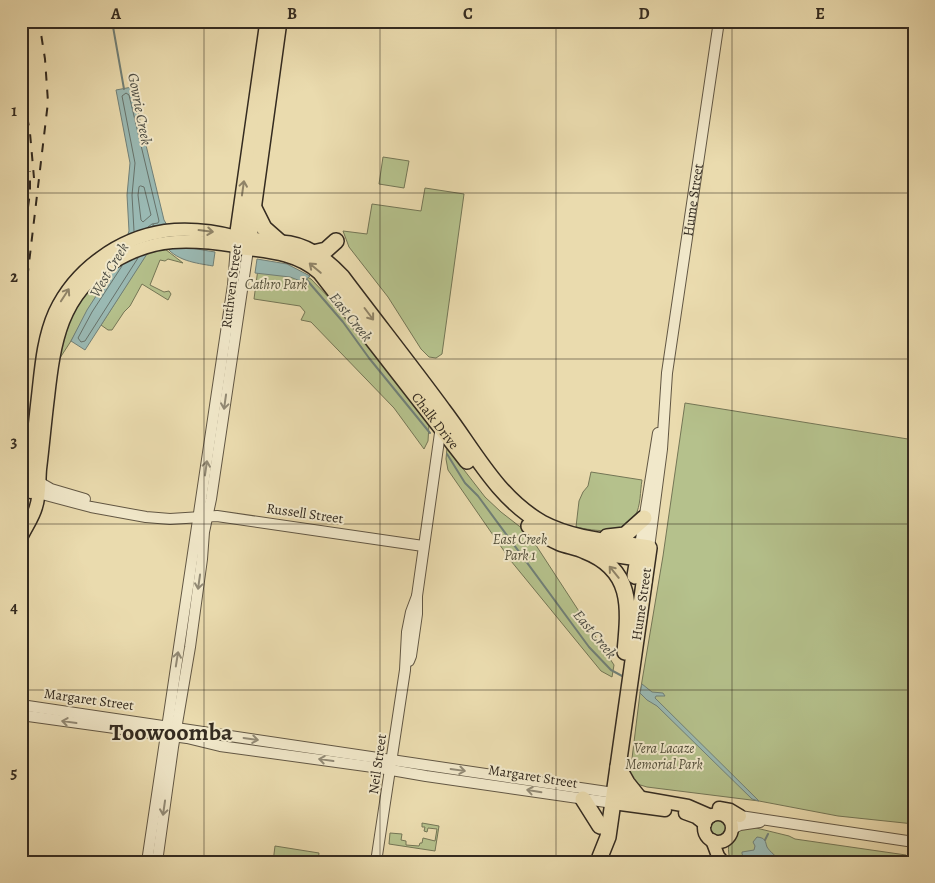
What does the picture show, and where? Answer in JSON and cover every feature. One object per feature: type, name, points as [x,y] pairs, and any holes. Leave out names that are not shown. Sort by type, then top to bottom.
[{"type":"highway","name":"Ruthven Street","points":[[243,243],[268,21]]},
{"type":"highway","points":[[279,21],[253,206],[243,243],[281,242]]},
{"type":"highway","name":"Chalk Drive","points":[[253,206],[264,228],[281,242],[313,252],[342,277],[444,410],[471,451],[498,486],[520,507],[541,523],[569,534],[589,545],[616,572],[625,589],[628,606]]},
{"type":"highway","points":[[313,252],[326,250],[336,241]]},
{"type":"highway","name":"Chalk Drive","points":[[243,243],[294,256],[309,263],[320,272],[488,489],[517,518],[560,543],[643,553]]},
{"type":"highway","points":[[589,545],[625,535],[644,518]]},
{"type":"highway","points":[[628,606],[643,553]]},
{"type":"highway","name":"Hume Street","points":[[600,859],[608,837],[609,797],[643,553]]},
{"type":"highway","name":"Hume Street","points":[[600,859],[600,826],[618,767],[626,678],[628,606]]},
{"type":"highway","points":[[618,767],[627,784],[639,798]]},
{"type":"highway","points":[[583,799],[600,826]]},
{"type":"main road","points":[[21,538],[31,518],[30,484],[42,357],[48,331],[61,301],[74,282],[94,262],[111,251],[138,238],[164,231],[200,231],[243,243]]},
{"type":"main road","points":[[30,484],[58,334],[65,315],[89,280],[120,258],[142,248],[160,243],[186,240],[243,243]]},
{"type":"main road","name":"Margaret Street","points":[[609,797],[639,798],[688,806]]},
{"type":"main road","name":"Margaret Street","points":[[609,797],[689,814],[708,820]]},
{"type":"main road","points":[[688,806],[697,805],[730,810],[740,816]]},
{"type":"main road","points":[[688,806],[708,820]]},
{"type":"main road","points":[[708,820],[721,814],[725,816],[740,816]]},
{"type":"main road","points":[[724,862],[730,822],[725,816]]},
{"type":"main road","points":[[708,820],[705,834],[712,840],[716,842],[728,835]]},
{"type":"main road","points":[[712,840],[718,856],[724,862]]},
{"type":"street","name":"Hume Street","points":[[643,553],[644,518],[654,448],[663,408],[719,21]]},
{"type":"street","name":"Ruthven Street","points":[[146,862],[165,771],[243,243]]},
{"type":"street","name":"Hume Street","points":[[643,553],[662,449],[663,408]]},
{"type":"street","name":"Neil Street","points":[[376,862],[405,670],[404,656],[408,624],[416,596],[444,410]]},
{"type":"street","name":"Russell Street","points":[[30,484],[91,508],[146,517],[170,519],[203,516],[251,520],[424,546]]},
{"type":"street","name":"Margaret Street","points":[[21,705],[123,719],[210,744],[354,759]]},
{"type":"street","name":"Margaret Street","points":[[21,715],[117,729],[211,733],[391,765],[426,776],[609,797]]},
{"type":"street","points":[[117,729],[123,719]]},
{"type":"street","points":[[210,744],[209,737],[211,733]]},
{"type":"street","name":"Margaret Street","points":[[391,765],[427,765],[560,790],[583,799],[609,797]]},
{"type":"street","points":[[426,776],[425,769],[427,765]]},
{"type":"street","name":"Ruthven Street","points":[[157,862],[165,771]]},
{"type":"street","points":[[740,816],[914,842]]},
{"type":"street","points":[[728,835],[740,825],[769,821]]},
{"type":"green space","points":[[383,157],[409,161],[404,188],[379,184]]},
{"type":"green space","points":[[425,188],[464,194],[442,354],[436,358],[429,357],[421,349],[388,297],[349,247],[343,231],[367,234],[372,204],[421,211]]},
{"type":"green space","points":[[165,249],[183,263],[168,259],[165,261],[160,260],[150,285],[164,292],[169,291],[171,294],[168,300],[142,284],[130,306],[112,330],[108,330],[101,325],[147,253]]},
{"type":"green space","name":"Cathro Park","points":[[259,261],[289,268],[311,279],[335,304],[429,424],[428,441],[424,449],[394,408],[311,322],[301,320],[305,312],[300,306],[254,299]]},
{"type":"green space","points":[[102,275],[94,290],[96,297],[58,361],[70,317],[86,292]]},
{"type":"green space","name":"Vera Lacaze Memorial Park","points":[[685,403],[914,440],[914,824],[838,816],[759,801],[647,787],[637,784],[630,775],[640,693],[663,556]]},
{"type":"green space","name":"East Creek Park 1","points":[[447,448],[485,497],[528,533],[614,665],[612,677],[601,671],[511,561],[448,470]]},
{"type":"green space","points":[[591,472],[642,480],[637,512],[624,527],[600,531],[576,527],[579,501],[588,486]]},
{"type":"green space","points":[[718,819],[724,822],[727,828],[724,834],[718,837],[712,834],[709,828],[712,822]]},
{"type":"green space","points":[[422,823],[439,826],[435,851],[389,844],[390,833],[402,834],[401,840],[406,841],[406,845],[419,846],[423,838],[435,841],[437,829],[428,828],[427,832],[424,831],[425,827],[422,827]]},
{"type":"green space","points":[[748,826],[795,839],[906,855],[910,862],[731,862],[728,850],[729,841],[736,831]]},
{"type":"green space","points":[[275,846],[319,853],[318,862],[273,862]]},
{"type":"water","points":[[132,87],[164,220],[191,248],[215,252],[213,266],[186,260],[174,254],[164,244],[153,224],[153,234],[147,254],[85,350],[71,341],[87,310],[118,262],[129,231],[127,195],[130,163],[116,90]]},
{"type":"water","points":[[257,259],[287,264],[310,276],[303,282],[290,277],[255,273]]},
{"type":"water","points":[[642,684],[652,692],[663,693],[665,696],[656,696],[655,698],[759,801],[752,799],[657,706],[640,693]]},
{"type":"water","points":[[757,837],[764,839],[768,849],[782,862],[747,862],[742,852],[754,850],[753,842]]},
{"type":"waterway","name":"Gowrie Creek","points":[[112,21],[124,89]]},
{"type":"waterway","name":"East Creek","points":[[306,279],[343,322],[369,358],[430,433]]},
{"type":"waterway","name":"East Creek","points":[[447,454],[465,483],[478,496],[589,647],[611,670],[624,677]]},
{"type":"waterway","name":"East Creek","points":[[765,840],[768,834]]},
{"type":"railway","points":[[21,331],[48,102],[45,59],[39,21]]},
{"type":"railway","points":[[21,81],[30,133],[34,178]]},
{"type":"railway","points":[[21,261],[30,192],[30,171]]},
{"type":"district","name":"Toowoomba","points":[[171,732]]},
{"type":"water label","name":"West Creek","points":[[109,270]]}]
